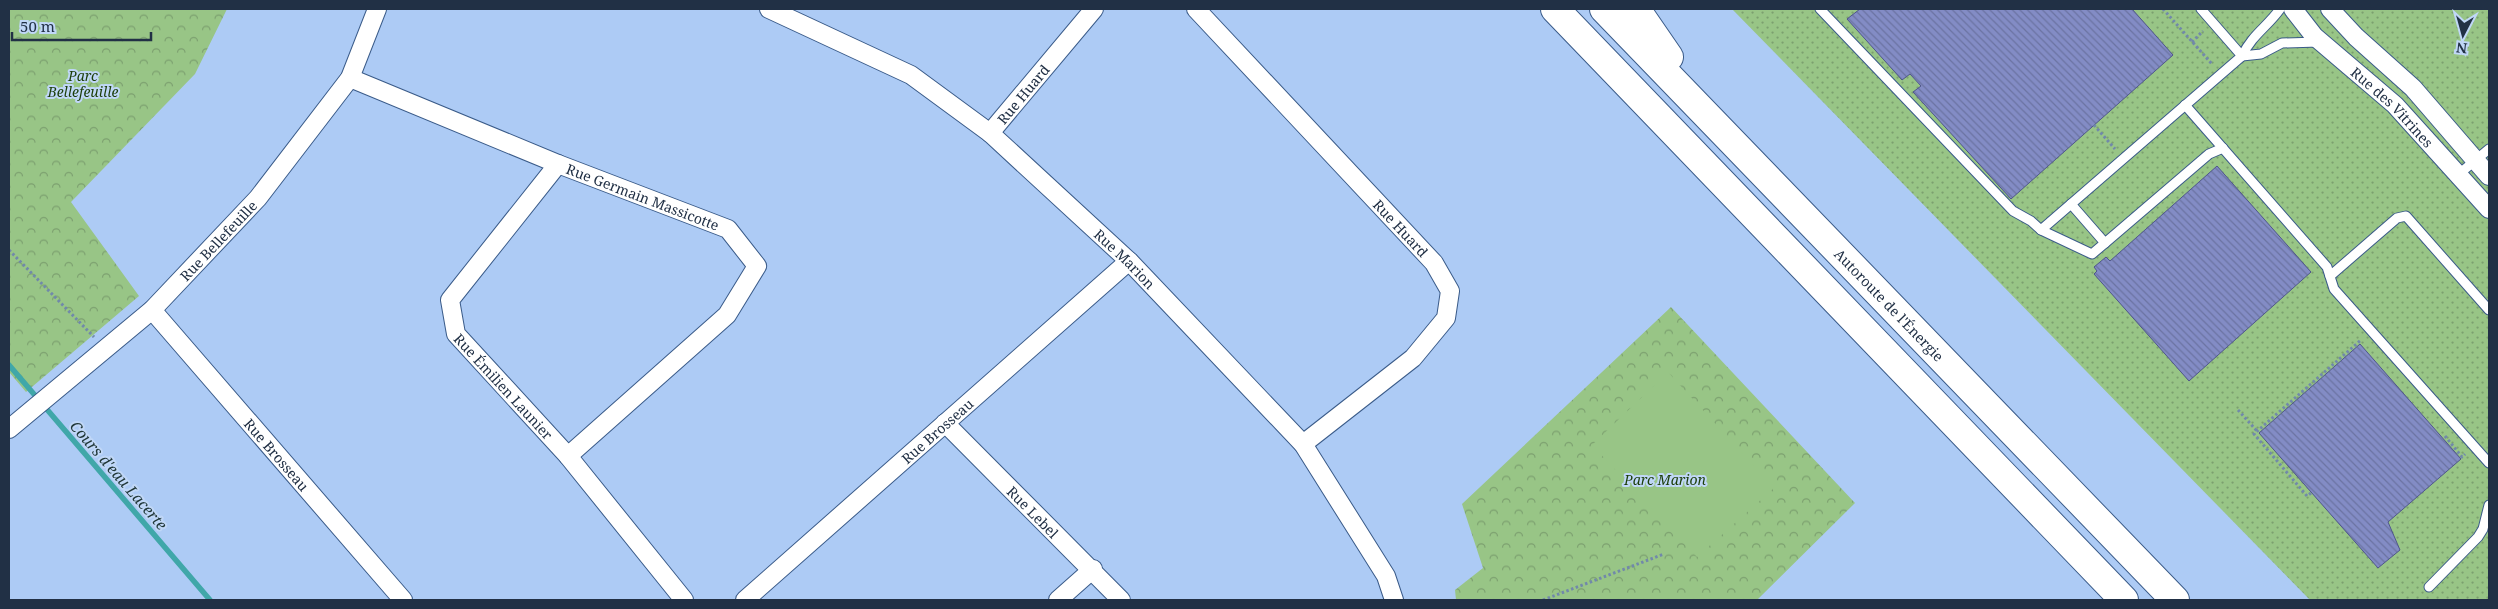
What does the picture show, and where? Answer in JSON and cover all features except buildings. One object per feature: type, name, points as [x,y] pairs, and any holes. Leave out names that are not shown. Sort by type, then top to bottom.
[{"type":"highway","points":[[1555,9],[2124,600]]},
{"type":"highway","name":"Autoroute de l'Énergie","points":[[1604,9],[2175,600]]},
{"type":"highway","points":[[1636,9],[1713,122]]},
{"type":"street","name":"Rue Bellefeuille","points":[[9,429],[105,347],[152,310],[258,198],[350,78],[377,9]]},
{"type":"street","name":"Rue Marion","points":[[769,9],[911,75],[990,133],[1130,261],[1303,444],[1386,576],[1394,600]]},
{"type":"street","name":"Rue Huard","points":[[990,133],[1094,9]]},
{"type":"street","name":"Rue Huard","points":[[1196,9],[1434,263],[1450,290],[1446,318],[1413,358],[1303,444]]},
{"type":"street","name":"Rue des Vitrines","points":[[2293,9],[2320,42],[2396,105],[2460,174],[2489,209]]},
{"type":"street","name":"Rue des Vitrines","points":[[2330,9],[2356,37],[2483,155],[2489,176]]},
{"type":"street","name":"Rue Germain Massicotte","points":[[350,78],[558,164],[728,229],[756,266],[727,315],[568,456]]},
{"type":"street","name":"Rue Émilien Launier","points":[[558,164],[450,300],[456,334],[568,456],[684,600]]},
{"type":"street","name":"Rue Brosseau","points":[[745,600],[1130,261]]},
{"type":"street","name":"Rue Brosseau","points":[[152,310],[402,600]]},
{"type":"street","name":"Rue Lebel","points":[[945,423],[1121,600]]},
{"type":"street","points":[[1058,600],[1093,570]]},
{"type":"lane","points":[[1820,9],[2005,204],[2041,230],[2092,254],[2210,154],[2223,148]]},
{"type":"lane","points":[[2201,9],[2242,56]]},
{"type":"lane","points":[[2041,230],[2242,56],[2249,41],[2270,22],[2280,9]]},
{"type":"lane","points":[[2242,56],[2261,54],[2282,43],[2320,42]]},
{"type":"lane","points":[[2185,105],[2327,267],[2334,289],[2489,464]]},
{"type":"lane","points":[[2460,174],[2483,155]]},
{"type":"lane","points":[[2071,204],[2105,243]]},
{"type":"lane","points":[[2330,276],[2397,218],[2406,216],[2489,310]]},
{"type":"lane","points":[[2429,587],[2478,537],[2483,529],[2489,505]]},
{"type":"path","points":[[2163,9],[2212,65]]},
{"type":"path","points":[[2192,42],[2206,29]]},
{"type":"path","points":[[2094,126],[2106,138]]},
{"type":"path","points":[[9,250],[105,347]]},
{"type":"path","points":[[2311,493],[2307,496],[2254,434],[2361,340]]},
{"type":"path","points":[[2238,410],[2257,431]]},
{"type":"path","points":[[1543,600],[1664,554]]},
{"type":"green space","name":"Parc Bellefeuille","points":[[9,9],[227,9],[195,74],[71,202],[139,296],[26,392],[9,372]]},
{"type":"green space","points":[[1732,9],[2489,9],[2489,600],[2310,600]]},
{"type":"green space","name":"Parc Marion","points":[[1671,307],[1855,503],[1757,600],[1456,600],[1455,590],[1483,568],[1462,504]]},
{"type":"green space","points":[[1668,372],[1774,488],[1697,557],[1592,445]]},
{"type":"waterway","name":"Cours d'eau Lacerte","points":[[9,365],[210,600]]}]
